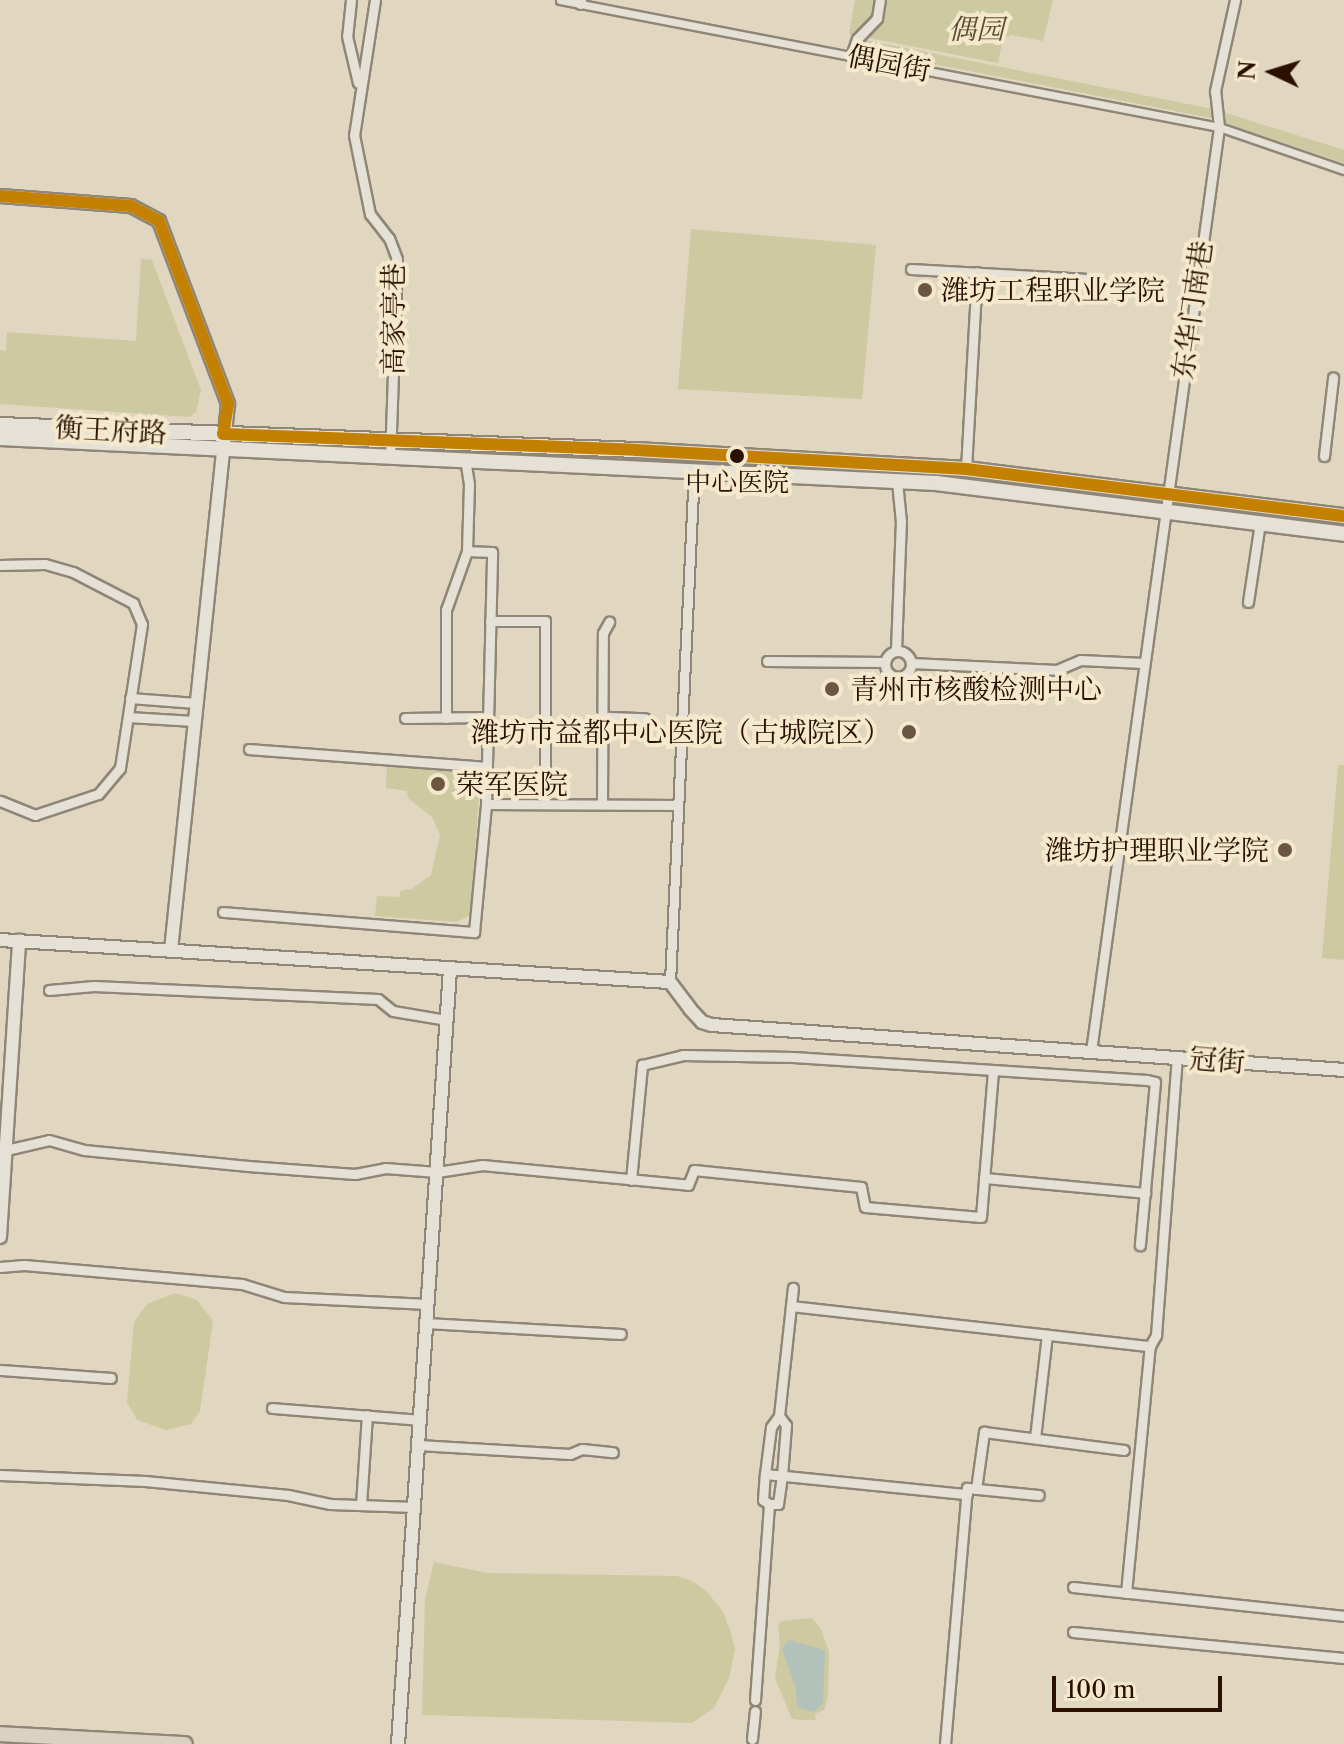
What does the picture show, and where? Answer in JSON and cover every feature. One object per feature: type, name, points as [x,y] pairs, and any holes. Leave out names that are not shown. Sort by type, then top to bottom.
[{"type":"main road","name":"衡王府路","points":[[0,425],[222,441]]},
{"type":"main road","name":"衡王府路","points":[[0,438],[222,441]]},
{"type":"main road","points":[[222,441],[392,440],[966,469],[1344,516]]},
{"type":"main road","points":[[222,441],[390,456],[980,486],[1344,534]]},
{"type":"main road","points":[[0,1734],[185,1744]]},
{"type":"street","points":[[351,0],[347,36],[359,87]]},
{"type":"street","name":"高家亭巷","points":[[375,0],[359,87],[354,147],[370,214],[389,238],[397,259],[390,456]]},
{"type":"street","name":"偶园街","points":[[560,0],[1219,127],[1344,170]]},
{"type":"street","points":[[851,56],[857,39],[877,18],[880,0]]},
{"type":"street","name":"东华门南巷","points":[[1091,1051],[1219,127],[1215,91],[1235,0]]},
{"type":"street","points":[[0,196],[131,206],[159,221],[228,404],[171,950]]},
{"type":"street","points":[[911,269],[1088,279]]},
{"type":"street","points":[[966,469],[977,272]]},
{"type":"street","points":[[1324,456],[1333,378]]},
{"type":"street","points":[[446,718],[446,610],[467,551],[469,484],[465,460]]},
{"type":"street","points":[[0,940],[670,982],[694,470]]},
{"type":"street","points":[[896,650],[901,522],[897,481]]},
{"type":"street","points":[[1248,602],[1260,523]]},
{"type":"street","points":[[223,912],[474,932],[486,804],[492,552],[467,551]]},
{"type":"street","points":[[0,565],[45,564],[73,572],[133,603],[142,624],[120,768],[98,794],[35,815],[0,801]]},
{"type":"street","points":[[490,621],[545,621],[545,804]]},
{"type":"street","points":[[602,803],[603,633],[609,622]]},
{"type":"street","points":[[896,650],[906,654],[911,663],[907,673],[898,677],[888,673],[885,662],[896,650]]},
{"type":"street","points":[[911,663],[1057,670],[1080,660],[1143,663]]},
{"type":"street","points":[[767,661],[885,662]]},
{"type":"street","points":[[130,698],[196,703]]},
{"type":"street","points":[[128,717],[194,721]]},
{"type":"street","points":[[405,718],[488,717]]},
{"type":"street","points":[[601,720],[609,717],[645,718]]},
{"type":"street","points":[[249,749],[486,767]]},
{"type":"street","points":[[486,804],[678,805]]},
{"type":"street","points":[[0,1237],[19,941]]},
{"type":"street","points":[[398,1744],[450,969]]},
{"type":"street","name":"冠街","points":[[670,982],[702,1022],[712,1025],[1344,1070]]},
{"type":"street","points":[[49,990],[94,986],[378,999],[393,1011],[447,1020]]},
{"type":"street","points":[[631,1180],[642,1065],[683,1055],[752,1055],[1155,1082],[1140,1245]]},
{"type":"street","points":[[1126,1593],[1150,1346],[1156,1335],[1177,1057]]},
{"type":"street","points":[[6,1150],[49,1140],[84,1150],[355,1174],[385,1168],[437,1172],[482,1165],[688,1185],[694,1170],[861,1187],[865,1207],[981,1217],[993,1071]]},
{"type":"street","points":[[984,1178],[1145,1193]]},
{"type":"street","points":[[0,1267],[24,1265],[242,1284],[284,1297],[428,1304]]},
{"type":"street","points":[[779,1416],[786,1425],[782,1476],[778,1504],[769,1504],[763,1500],[765,1474],[771,1427],[779,1416],[793,1288]]},
{"type":"street","points":[[791,1306],[1150,1346]]},
{"type":"street","points":[[426,1323],[621,1334]]},
{"type":"street","points":[[1035,1438],[1047,1335]]},
{"type":"street","points":[[0,1370],[111,1378]]},
{"type":"street","points":[[272,1408],[420,1420]]},
{"type":"street","points":[[361,1505],[367,1415]]},
{"type":"street","points":[[945,1744],[972,1491],[984,1432],[1124,1450]]},
{"type":"street","points":[[418,1445],[570,1454],[582,1449],[613,1452]]},
{"type":"street","points":[[765,1474],[1039,1495]]},
{"type":"street","points":[[0,1475],[145,1481],[361,1505],[414,1507]]},
{"type":"street","points":[[752,1739],[769,1504]]},
{"type":"street","points":[[1073,1587],[1344,1616]]},
{"type":"street","points":[[1073,1632],[1344,1658]]},
{"type":"green space","name":"偶园","points":[[855,0],[1053,0],[1043,41],[1012,35],[1003,38],[998,63],[849,34]]},
{"type":"green space","points":[[860,39],[1213,109],[1344,150],[1344,163],[1211,118],[857,49]]},
{"type":"green space","points":[[691,229],[876,245],[862,399],[678,389]]},
{"type":"green space","points":[[141,259],[152,260],[201,390],[196,412],[189,417],[0,404],[0,350],[6,351],[7,332],[136,341]]},
{"type":"green space","points":[[1338,765],[1344,765],[1344,960],[1322,958]]},
{"type":"green space","points":[[387,766],[469,773],[480,783],[470,915],[457,922],[375,916],[377,896],[400,897],[400,891],[412,889],[431,875],[440,835],[432,817],[408,798],[407,791],[386,788]]},
{"type":"green space","points":[[175,1293],[197,1300],[213,1321],[200,1411],[191,1424],[166,1430],[137,1420],[127,1402],[134,1322],[147,1304]]},
{"type":"green space","points":[[434,1562],[487,1573],[677,1576],[694,1582],[708,1593],[723,1612],[730,1630],[735,1650],[729,1678],[714,1708],[692,1723],[422,1715],[425,1599]]},
{"type":"green space","points":[[812,1618],[821,1629],[829,1652],[828,1694],[825,1709],[815,1714],[816,1720],[792,1719],[775,1678],[780,1643],[778,1627],[781,1621]]},
{"type":"shaded area","points":[[788,1640],[825,1650],[823,1703],[814,1712],[797,1707],[796,1688],[782,1649]]},
{"type":"transit line","points":[[0,196],[131,206],[159,221],[228,404],[223,434],[636,450],[966,469],[1344,516]]},
{"type":"place","name":"潍坊工程职业学院","points":[[925,290]]},
{"type":"place","name":"中心医院","points":[[737,456]]},
{"type":"place","name":"青州市核酸检测中心","points":[[832,689]]},
{"type":"place","name":"潍坊市益都中心医院（古城院区）","points":[[909,732]]},
{"type":"place","name":"荣军医院","points":[[438,784]]},
{"type":"place","name":"潍坊护理职业学院","points":[[1285,850]]}]
